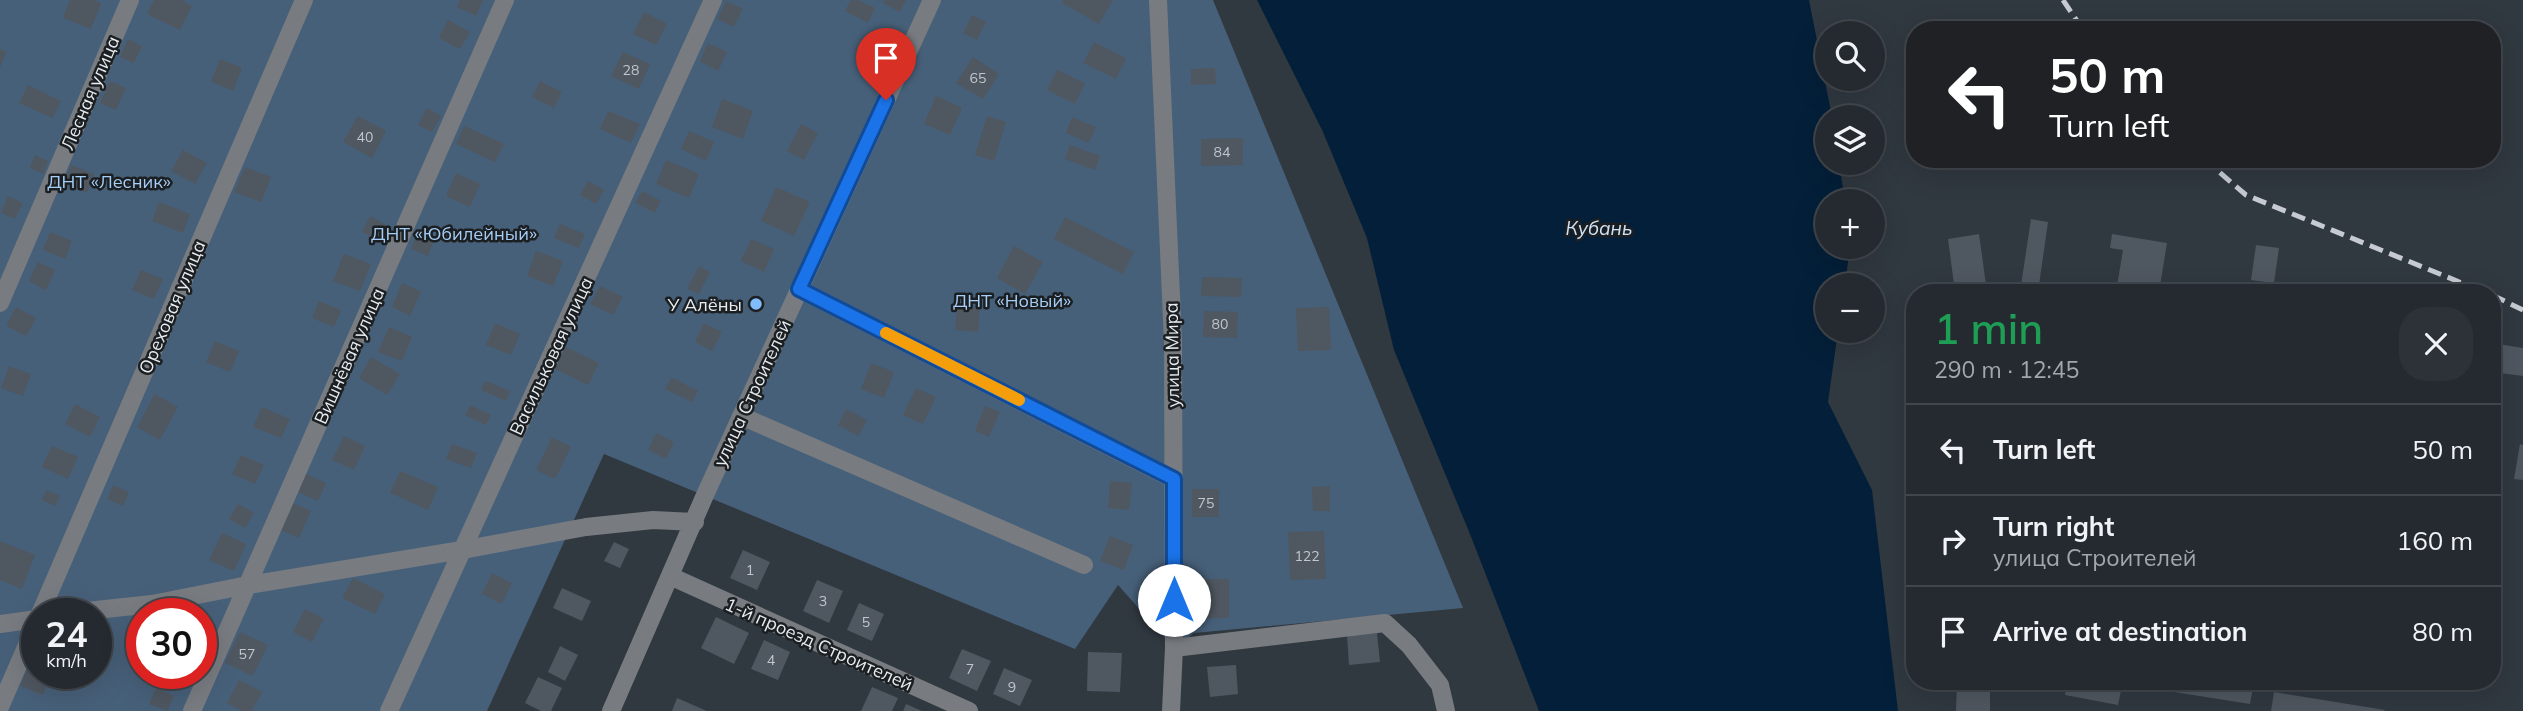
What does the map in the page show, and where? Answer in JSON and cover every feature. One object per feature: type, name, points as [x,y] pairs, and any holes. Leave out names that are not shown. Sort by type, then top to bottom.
[{"type":"street","name":"Лесная улица","points":[[0,303],[130,0]]},
{"type":"street","name":"Ореховая улица","points":[[47,598],[304,0]]},
{"type":"street","name":"Вишнёвая улица","points":[[192,711],[505,0]]},
{"type":"street","name":"Васильковая улица","points":[[389,711],[713,0]]},
{"type":"street","name":"улица Строителей","points":[[611,711],[741,416],[932,0]]},
{"type":"street","name":"улица Мира","points":[[1158,0],[1173,342],[1174,648],[1171,711]]},
{"type":"street","points":[[799,289],[1174,479]]},
{"type":"street","points":[[741,416],[1084,565]]},
{"type":"street","points":[[112,608],[152,604],[586,527],[653,520],[695,522]]},
{"type":"street","name":"1-й проезд Строителей","points":[[670,576],[969,711]]},
{"type":"street","points":[[0,624],[21,622]]},
{"type":"street","points":[[1174,648],[1385,623],[1409,645],[1440,685],[1447,711]]},
{"type":"street","points":[[0,707],[21,658]]},
{"type":"green space","points":[[0,0],[1213,0],[1463,608],[1194,633],[1174,648],[1118,585],[1075,649],[604,454],[487,711],[0,711]]},
{"type":"water","name":"Кубань","points":[[1257,0],[1809,0],[1815,31],[1815,91],[1827,91],[1830,105],[1815,105],[1815,175],[1841,175],[1843,189],[1815,189],[1815,259],[1848,259],[1847,273],[1815,273],[1815,343],[1836,343],[1828,402],[1872,490],[1898,711],[1539,711],[1394,350],[1367,238],[1323,132]]},
{"type":"building","points":[[70,0],[94,0],[101,3],[91,29],[63,18]]},
{"type":"building","points":[[154,0],[181,0],[192,6],[180,30],[147,14]]},
{"type":"building","points":[[460,0],[483,0],[476,16],[457,7]]},
{"type":"building","points":[[851,0],[858,0],[875,8],[868,23],[845,11]]},
{"type":"building","points":[[884,0],[906,0],[900,12],[883,3]]},
{"type":"building","points":[[1064,0],[1113,0],[1099,24],[1062,3]]},
{"type":"building","points":[[726,1],[743,9],[734,27],[717,19]]},
{"type":"building","points":[[644,12],[667,24],[656,45],[633,34]]},
{"type":"building","points":[[972,15],[986,22],[977,40],[963,33]]},
{"type":"building","points":[[448,20],[470,32],[460,49],[439,38]]},
{"type":"building","points":[[128,39],[142,46],[134,63],[120,57]]},
{"type":"building","points":[[1094,42],[1126,58],[1116,79],[1083,63]]},
{"type":"building","points":[[708,43],[727,52],[718,71],[700,61]]},
{"type":"building","points":[[0,49],[6,52],[0,67]]},
{"type":"building","points":[[623,52],[650,64],[639,89],[611,76]]},
{"type":"building","points":[[973,57],[999,74],[983,99],[956,83]]},
{"type":"building","points":[[220,59],[242,68],[233,91],[211,82]]},
{"type":"building","points":[[1215,68],[1216,84],[1191,85],[1191,69]]},
{"type":"building","points":[[1057,70],[1085,83],[1075,104],[1047,90]]},
{"type":"building","points":[[110,81],[126,88],[116,110],[100,103]]},
{"type":"building","points":[[540,81],[562,92],[554,108],[532,97]]},
{"type":"building","points":[[28,85],[61,101],[53,118],[19,103]]},
{"type":"building","points":[[936,96],[962,108],[950,135],[924,124]]},
{"type":"building","points":[[722,99],[753,111],[743,139],[712,127]]},
{"type":"building","points":[[427,108],[441,116],[432,132],[418,125]]},
{"type":"building","points":[[608,111],[640,124],[631,143],[600,129]]},
{"type":"building","points":[[358,116],[386,131],[372,158],[343,142]]},
{"type":"building","points":[[987,116],[1006,122],[994,161],[975,155]]},
{"type":"building","points":[[1072,117],[1096,127],[1089,143],[1066,133]]},
{"type":"building","points":[[801,124],[818,133],[804,160],[787,151]]},
{"type":"building","points":[[464,126],[504,144],[495,162],[456,144]]},
{"type":"building","points":[[689,131],[714,142],[706,161],[681,149]]},
{"type":"building","points":[[1243,138],[1243,165],[1201,166],[1201,139]]},
{"type":"building","points":[[1070,145],[1100,156],[1095,170],[1065,159]]},
{"type":"building","points":[[183,150],[207,163],[195,184],[171,171]]},
{"type":"building","points":[[35,155],[48,161],[43,174],[30,168]]},
{"type":"building","points":[[666,160],[699,174],[689,198],[656,184]]},
{"type":"building","points":[[71,165],[94,174],[87,193],[64,184]]},
{"type":"building","points":[[245,167],[271,177],[261,202],[234,192]]},
{"type":"building","points":[[456,173],[480,184],[470,207],[446,196]]},
{"type":"building","points":[[588,181],[604,190],[596,204],[580,195]]},
{"type":"building","points":[[776,187],[810,202],[794,236],[761,221]]},
{"type":"building","points":[[642,191],[661,201],[655,213],[635,203]]},
{"type":"building","points":[[8,196],[23,203],[15,219],[1,213]]},
{"type":"building","points":[[159,202],[190,214],[183,233],[152,221]]},
{"type":"building","points":[[370,216],[390,227],[382,242],[362,232]]},
{"type":"building","points":[[1065,217],[1134,252],[1123,274],[1054,239]]},
{"type":"building","points":[[2031,219],[2048,222],[2039,284],[2021,284]]},
{"type":"building","points":[[560,224],[585,234],[579,248],[554,238]]},
{"type":"building","points":[[418,230],[435,237],[428,256],[411,249]]},
{"type":"building","points":[[50,232],[72,241],[65,259],[43,250]]},
{"type":"building","points":[[1979,234],[1986,284],[1954,284],[1948,239]]},
{"type":"building","points":[[2112,234],[2167,243],[2160,284],[2117,284],[2123,250],[2110,248]]},
{"type":"building","points":[[751,239],[774,249],[764,272],[741,261]]},
{"type":"building","points":[[2256,245],[2279,248],[2274,283],[2251,280]]},
{"type":"building","points":[[1014,246],[1043,262],[1025,294],[997,278]]},
{"type":"building","points":[[536,251],[563,261],[553,286],[527,276]]},
{"type":"building","points":[[344,254],[371,264],[360,291],[333,281]]},
{"type":"building","points":[[38,262],[55,270],[46,290],[29,281]]},
{"type":"building","points":[[699,266],[710,272],[699,294],[687,289]]},
{"type":"building","points":[[141,270],[163,279],[154,299],[132,290]]},
{"type":"building","points":[[1202,277],[1242,278],[1241,297],[1201,296]]},
{"type":"building","points":[[402,283],[421,292],[410,316],[392,307]]},
{"type":"building","points":[[600,286],[623,297],[613,315],[590,304]]},
{"type":"building","name":"У Алёны","points":[[752,295],[766,302],[760,313],[746,306]]},
{"type":"building","points":[[319,301],[341,310],[334,327],[312,318]]},
{"type":"building","points":[[957,306],[980,308],[978,332],[955,330]]},
{"type":"building","points":[[16,307],[36,318],[26,336],[6,326]]},
{"type":"building","points":[[1329,307],[1331,350],[1298,351],[1296,308]]},
{"type":"building","points":[[1204,311],[1238,312],[1237,338],[1203,337]]},
{"type":"building","points":[[495,323],[520,334],[511,355],[486,345]]},
{"type":"building","points":[[704,323],[722,332],[712,351],[695,342]]},
{"type":"building","points":[[389,327],[412,337],[402,361],[378,352]]},
{"type":"building","points":[[215,341],[239,351],[230,372],[206,362]]},
{"type":"building","points":[[2501,344],[2523,348],[2523,376],[2501,373]]},
{"type":"building","points":[[566,347],[599,363],[588,385],[555,369]]},
{"type":"building","points":[[371,357],[400,374],[387,395],[359,378]]},
{"type":"building","points":[[871,363],[894,372],[884,398],[861,389]]},
{"type":"building","points":[[9,366],[31,374],[23,396],[1,388]]},
{"type":"building","points":[[671,377],[698,391],[692,402],[665,389]]},
{"type":"building","points":[[485,381],[510,391],[506,401],[481,390]]},
{"type":"building","points":[[916,388],[936,397],[923,424],[903,415]]},
{"type":"building","points":[[155,394],[178,407],[160,440],[137,427]]},
{"type":"building","points":[[75,404],[100,417],[90,437],[65,424]]},
{"type":"building","points":[[470,405],[491,415],[486,425],[465,415]]},
{"type":"building","points":[[985,406],[1000,412],[989,437],[975,431]]},
{"type":"building","points":[[262,407],[290,419],[281,438],[253,427]]},
{"type":"building","points":[[846,409],[867,420],[858,436],[838,425]]},
{"type":"building","points":[[656,433],[674,442],[666,459],[648,450]]},
{"type":"building","points":[[344,436],[365,446],[354,470],[332,460]]},
{"type":"building","points":[[552,437],[571,447],[555,479],[536,470]]},
{"type":"building","points":[[452,444],[477,453],[471,468],[446,459]]},
{"type":"building","points":[[2520,444],[2523,445],[2523,480],[2514,479]]},
{"type":"building","points":[[52,446],[78,457],[68,479],[42,467]]},
{"type":"building","points":[[241,455],[264,465],[255,484],[232,474]]},
{"type":"building","points":[[400,471],[438,487],[428,510],[390,493]]},
{"type":"building","points":[[306,474],[326,483],[318,501],[298,492]]},
{"type":"building","points":[[1110,481],[1132,483],[1129,510],[1108,508]]},
{"type":"building","points":[[113,485],[129,492],[123,506],[107,499]]},
{"type":"building","points":[[1330,486],[1330,511],[1313,511],[1312,487]]},
{"type":"building","points":[[1192,489],[1219,489],[1219,517],[1192,517]]},
{"type":"building","points":[[46,490],[60,496],[55,506],[42,500]]},
{"type":"building","points":[[291,502],[311,511],[299,538],[279,529]]},
{"type":"building","points":[[238,504],[254,513],[245,528],[229,519]]},
{"type":"building","points":[[1324,531],[1326,579],[1290,580],[1288,532]]},
{"type":"building","points":[[222,533],[246,544],[234,571],[209,560]]},
{"type":"building","points":[[1110,536],[1133,545],[1124,570],[1100,561]]},
{"type":"building","points":[[0,541],[35,555],[22,589],[0,580]]},
{"type":"building","points":[[614,542],[629,549],[620,568],[604,561]]},
{"type":"building","points":[[743,550],[770,562],[757,590],[730,578]]},
{"type":"building","points":[[492,573],[512,583],[502,604],[482,594]]},
{"type":"building","points":[[353,578],[385,594],[375,614],[342,598]]},
{"type":"building","points":[[1198,579],[1229,579],[1229,618],[1198,618]]},
{"type":"building","points":[[817,580],[843,591],[829,623],[803,611]]},
{"type":"building","points":[[562,588],[591,601],[582,621],[553,608]]},
{"type":"building","points":[[859,603],[884,614],[872,641],[847,630]]},
{"type":"building","points":[[305,609],[324,619],[312,642],[293,632]]},
{"type":"building","points":[[716,617],[749,633],[734,664],[701,648]]},
{"type":"building","points":[[240,632],[268,645],[253,676],[225,663]]},
{"type":"building","points":[[1377,633],[1380,662],[1349,665],[1347,635]]},
{"type":"building","points":[[764,640],[790,652],[778,680],[751,669]]},
{"type":"building","points":[[560,646],[578,655],[565,681],[548,672]]},
{"type":"building","points":[[962,649],[991,661],[977,691],[949,678]]},
{"type":"building","points":[[1088,652],[1122,653],[1120,692],[1087,691]]},
{"type":"building","points":[[1236,665],[1238,694],[1210,697],[1207,667]]},
{"type":"building","points":[[1004,668],[1032,680],[1020,706],[993,694]]},
{"type":"building","points":[[538,677],[562,688],[551,711],[541,711],[525,703]]},
{"type":"building","points":[[239,680],[262,692],[252,711],[242,711],[227,703]]},
{"type":"building","points":[[872,687],[898,698],[892,711],[861,711]]},
{"type":"building","points":[[28,689],[45,689],[43,695]]},
{"type":"building","points":[[156,689],[174,696],[167,711],[149,704]]},
{"type":"building","points":[[1957,690],[1990,690],[1990,711],[1956,711]]},
{"type":"building","points":[[2066,690],[2121,690],[2118,705],[2065,695]]},
{"type":"building","points":[[2174,690],[2252,690],[2250,704]]},
{"type":"building","points":[[2274,692],[2385,710],[2271,711]]},
{"type":"building","points":[[677,698],[707,711],[672,711]]},
{"type":"building","points":[[906,704],[922,711],[903,711]]},
{"type":"railway","points":[[2063,0],[2077,21]]},
{"type":"railway","points":[[2214,168],[2246,195],[2464,284]]},
{"type":"railway","points":[[2501,299],[2523,310]]},
{"type":"slow traffic","points":[[886,333],[1019,400]]},
{"type":"place","name":"У Алёны","points":[[756,304]]},
{"type":"route","points":[[886,100],[799,289],[1174,479],[1174,600]]},
{"type":"park label","name":"ДНТ «Лесник»","points":[[109,181]]},
{"type":"park label","name":"ДНТ «Юбилейный»","points":[[454,233]]},
{"type":"park label","name":"ДНТ «Новый»","points":[[1012,300]]}]
